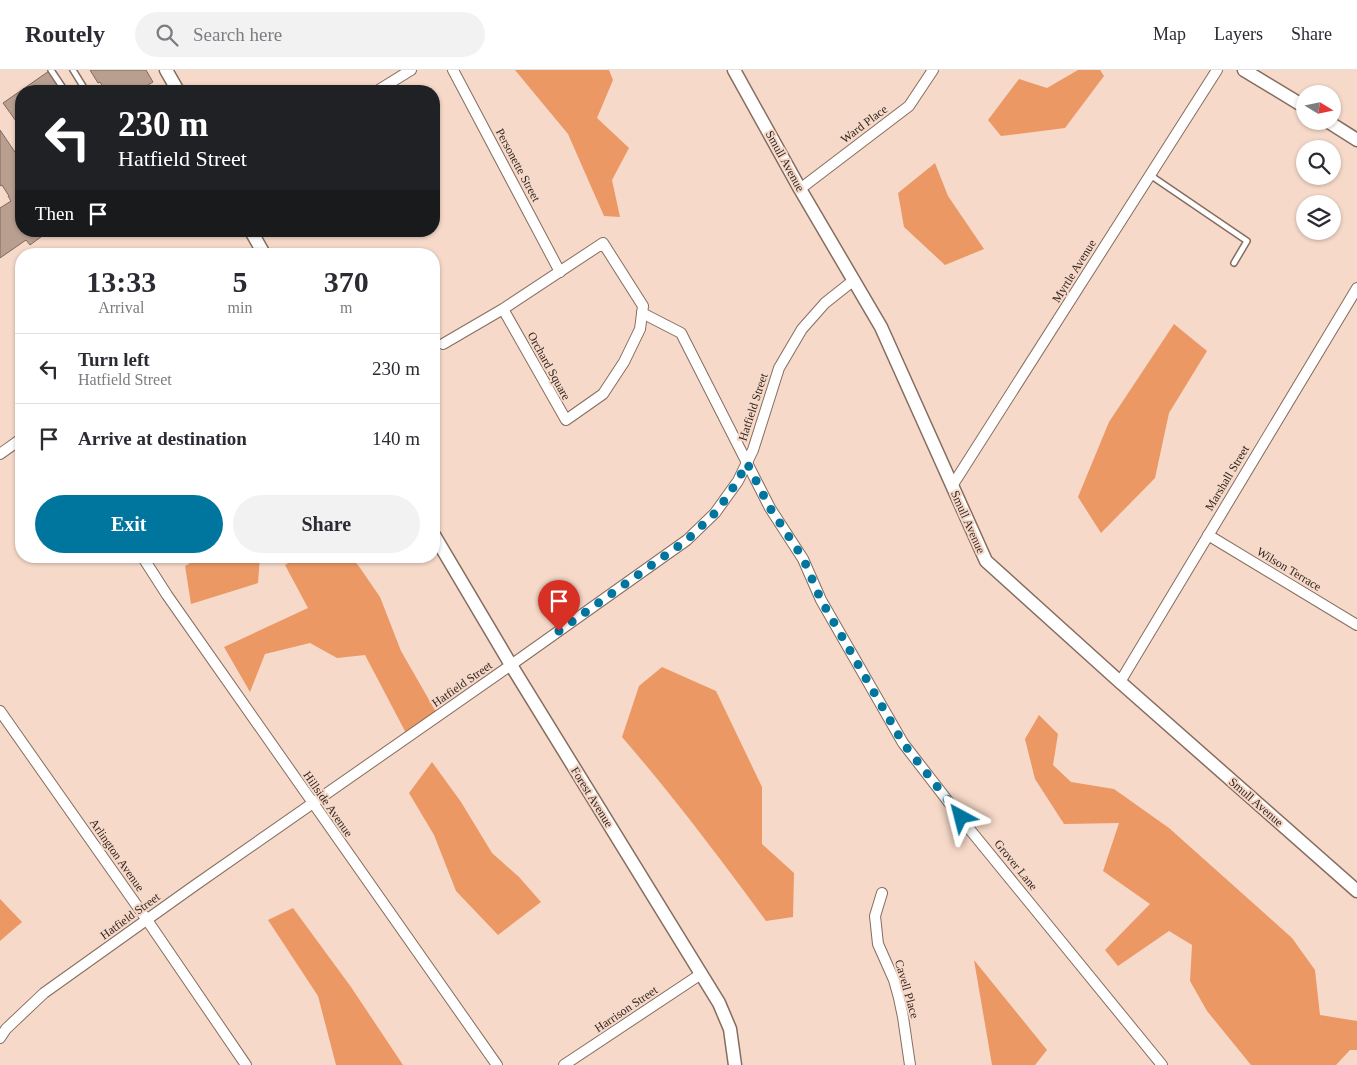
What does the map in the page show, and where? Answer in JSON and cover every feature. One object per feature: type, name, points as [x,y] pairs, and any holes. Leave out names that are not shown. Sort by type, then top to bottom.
[{"type":"street","points":[[166,70],[175,85]]},
{"type":"street","points":[[387,85],[411,70]]},
{"type":"street","name":"Personette Street","points":[[453,70],[560,272]]},
{"type":"street","name":"Smull Avenue","points":[[734,70],[881,327],[986,562],[1357,892]]},
{"type":"street","name":"Ward Place","points":[[800,188],[909,106],[932,70]]},
{"type":"street","name":"Myrtle Avenue","points":[[952,486],[1217,70]]},
{"type":"street","points":[[1244,70],[1296,102]]},
{"type":"street","points":[[1341,130],[1357,140]]},
{"type":"street","points":[[254,237],[261,248]]},
{"type":"street","points":[[443,344],[503,309],[603,243],[643,306],[642,312],[681,333],[747,463]]},
{"type":"street","name":"Hatfield Street","points":[[0,1038],[6,1029],[44,993],[687,540],[709,520],[738,480],[747,463],[757,436],[779,368],[802,329],[825,302],[854,280]]},
{"type":"street","name":"Marshall Street","points":[[1120,682],[1357,288]]},
{"type":"street","name":"Orchard Square","points":[[503,309],[566,420],[603,394],[624,362],[640,330],[642,312]]},
{"type":"street","points":[[0,454],[15,443]]},
{"type":"street","name":"Grover Lane","points":[[747,463],[770,508],[803,558],[821,600],[903,743],[971,831],[1162,1065]]},
{"type":"street","name":"Wilson Terrace","points":[[1208,535],[1357,625]]},
{"type":"street","name":"Forest Avenue","points":[[440,545],[511,665],[719,1003],[730,1029],[735,1065]]},
{"type":"street","name":"Hillside Avenue","points":[[146,563],[312,804],[497,1065]]},
{"type":"street","name":"Arlington Avenue","points":[[0,710],[147,920],[245,1065]]},
{"type":"street","name":"Cavell Place","points":[[882,893],[875,916],[878,944],[899,998],[910,1065]]},
{"type":"street","name":"Harrison Street","points":[[564,1065],[701,974]]},
{"type":"lane","points":[[51,70],[61,85]]},
{"type":"lane","points":[[73,70],[82,85]]},
{"type":"lane","points":[[1150,176],[1247,241],[1234,263]]},
{"type":"shaded area","points":[[515,70],[609,70],[613,80],[597,118],[629,148],[612,180],[620,217],[604,216],[568,134]]},
{"type":"shaded area","points":[[1078,70],[1100,70],[1104,76],[1065,128],[1001,136],[988,120],[1019,79],[1047,88]]},
{"type":"shaded area","points":[[935,163],[948,196],[984,249],[945,265],[904,227],[898,193]]},
{"type":"shaded area","points":[[1174,324],[1207,351],[1169,413],[1155,478],[1101,533],[1078,497],[1109,422]]},
{"type":"shaded area","points":[[190,563],[259,563],[258,583],[191,604],[185,566]]},
{"type":"shaded area","points":[[289,563],[356,563],[358,565],[380,597],[401,651],[436,712],[406,733],[365,655],[337,658],[310,643],[265,654],[250,692],[224,647],[308,608],[285,565]]},
{"type":"shaded area","points":[[662,667],[716,691],[762,787],[762,844],[794,873],[793,917],[766,921],[660,782],[622,737],[639,686]]},
{"type":"shaded area","points":[[1039,715],[1058,734],[1053,765],[1071,782],[1114,789],[1169,828],[1292,938],[1315,970],[1320,1015],[1357,1021],[1357,1050],[1350,1050],[1336,1065],[1251,1065],[1207,1011],[1190,981],[1192,945],[1169,931],[1118,966],[1105,950],[1150,904],[1103,871],[1119,823],[1064,824],[1035,779],[1025,739]]},
{"type":"shaded area","points":[[432,762],[461,802],[492,853],[519,877],[541,902],[498,935],[456,891],[434,835],[409,793]]},
{"type":"shaded area","points":[[0,899],[22,922],[0,941]]},
{"type":"shaded area","points":[[293,908],[351,987],[403,1065],[336,1065],[318,996],[268,920]]},
{"type":"shaded area","points":[[974,960],[1047,1050],[1035,1065],[992,1065]]},
{"type":"building","points":[[90,70],[146,70],[153,82],[148,85],[102,85],[100,82],[98,83]]},
{"type":"building","points":[[49,71],[58,85],[29,85]]},
{"type":"building","points":[[15,95],[15,120],[3,103]]},
{"type":"building","points":[[0,130],[15,152],[15,237],[41,237],[30,245],[26,240],[0,258],[0,208],[11,201],[2,185],[0,186]]},
{"type":"route","points":[[559,631],[687,540],[702,527],[727,497],[747,463],[770,508],[803,558],[821,600],[903,743],[961,817]]}]
